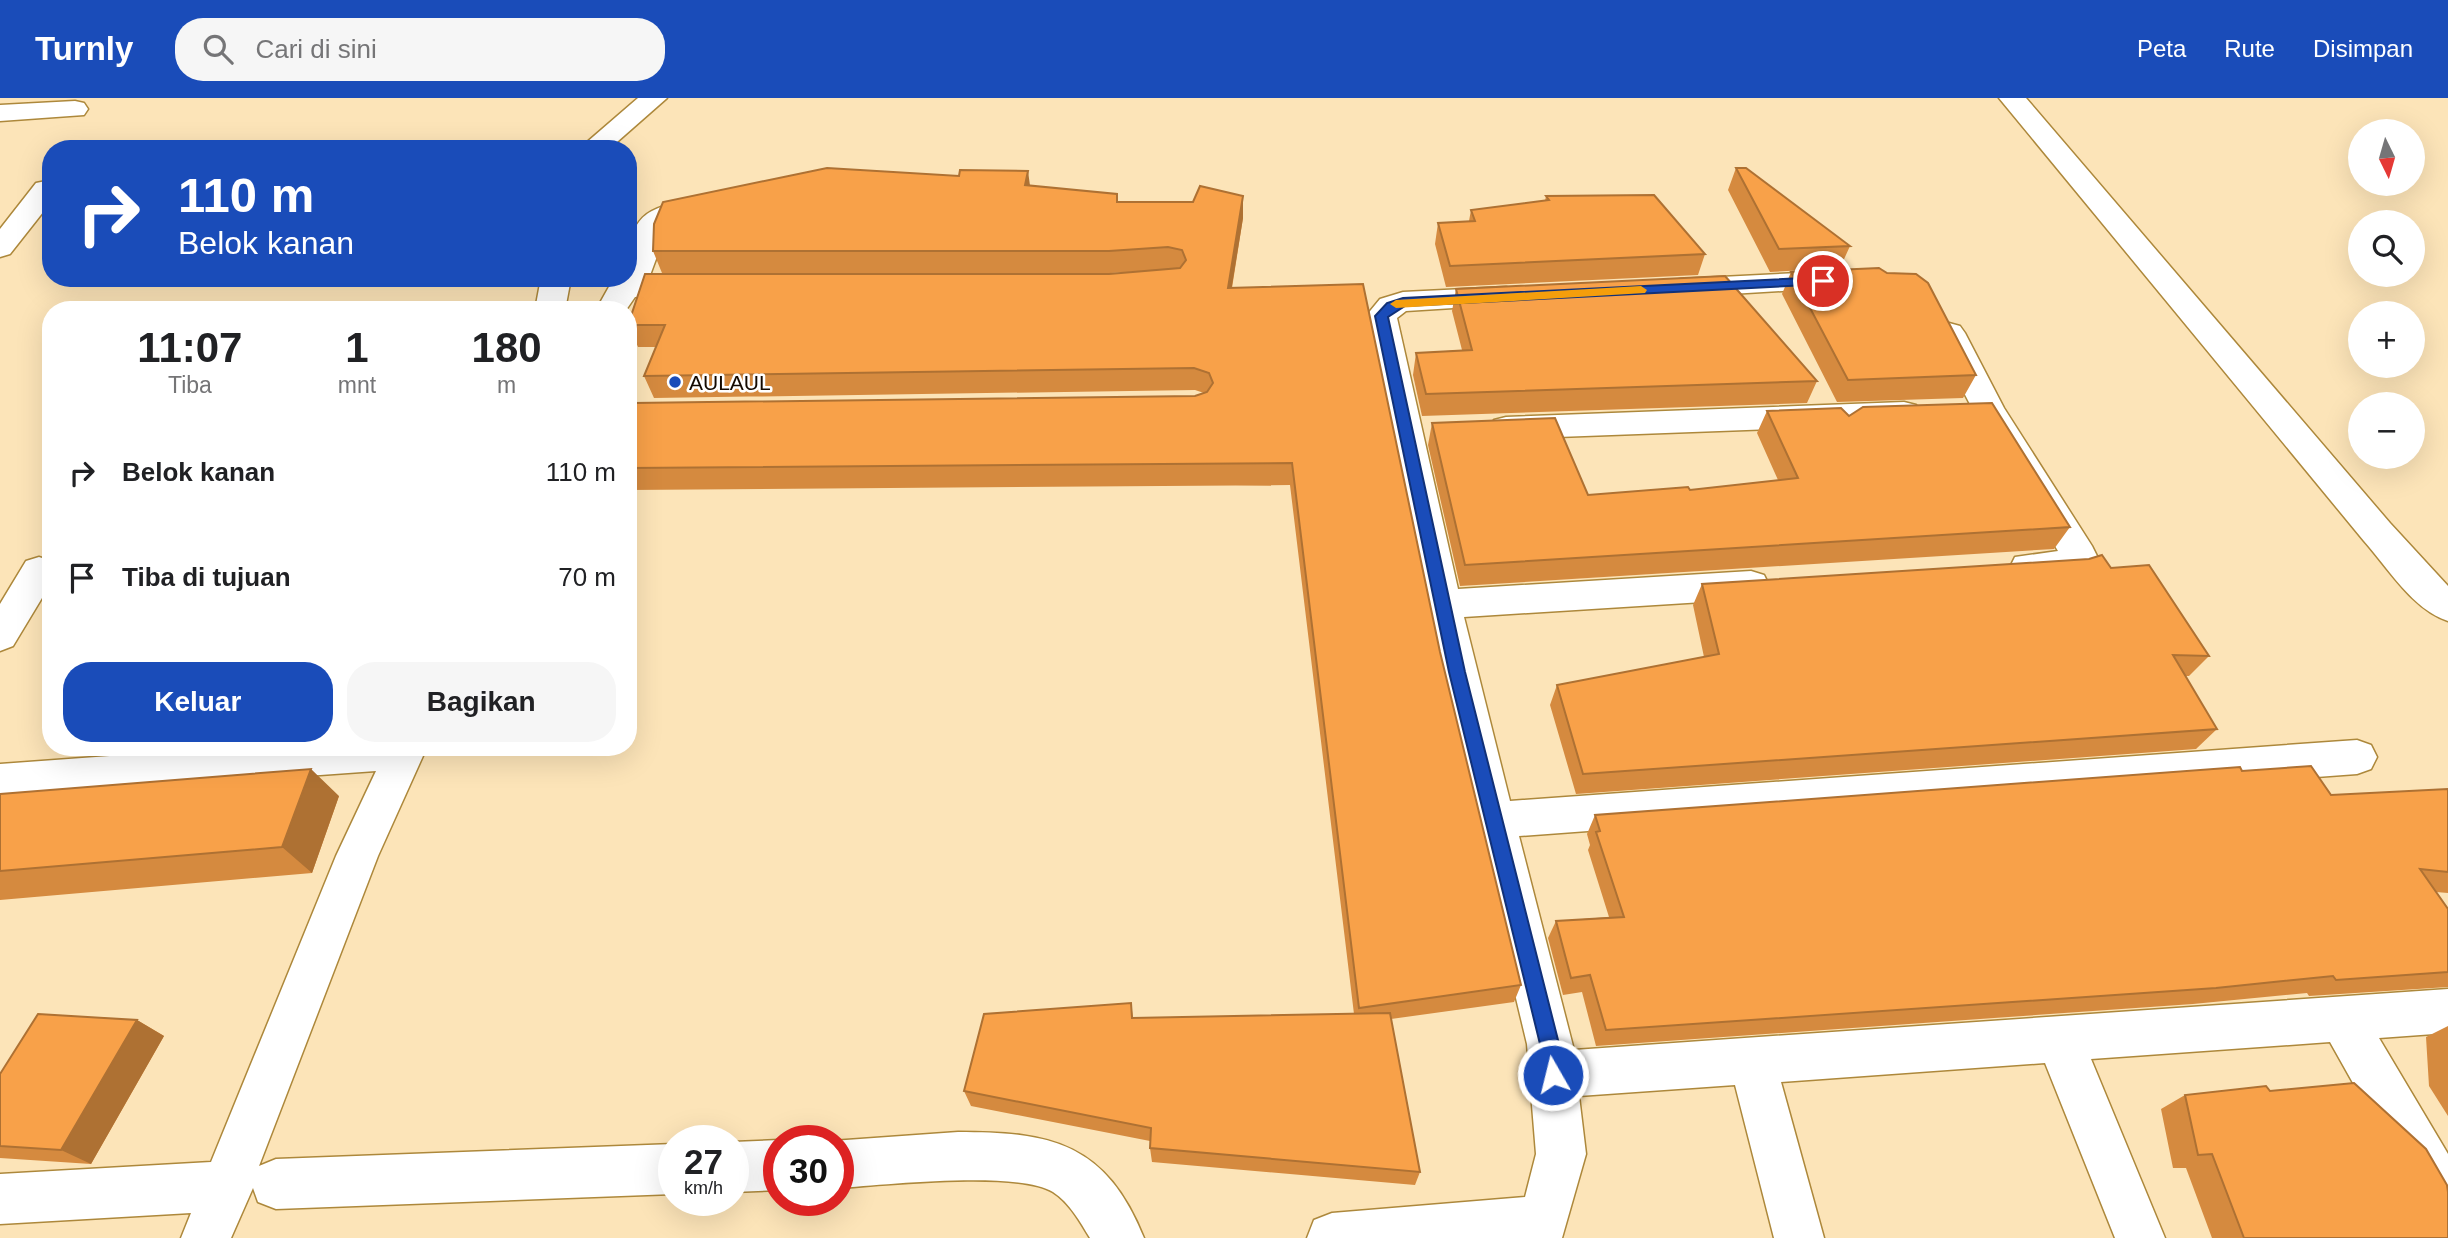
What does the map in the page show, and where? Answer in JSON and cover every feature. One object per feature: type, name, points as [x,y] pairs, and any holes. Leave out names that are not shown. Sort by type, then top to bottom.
[{"type":"street","points":[[603,140],[654,98]]},
{"type":"street","points":[[2012,98],[2368,522],[2428,590],[2448,607]]},
{"type":"street","points":[[0,113],[75,109]]},
{"type":"street","points":[[0,248],[42,194]]},
{"type":"street","points":[[637,260],[653,223],[660,215],[733,199]]},
{"type":"street","points":[[1648,290],[1877,278]]},
{"type":"street","points":[[620,299],[645,285],[714,285]]},
{"type":"street","points":[[1332,1238],[1482,1232],[1544,1221],[1562,1154],[1550,1044],[1443,604],[1419,431],[1381,316],[1391,306],[1403,302],[1539,295]]},
{"type":"street","points":[[1938,311],[1989,410],[2079,556],[2078,562],[2072,564],[1993,569]]},
{"type":"street","points":[[1474,429],[1989,410]]},
{"type":"street","points":[[0,636],[39,570]]},
{"type":"street","points":[[1443,604],[1789,582]]},
{"type":"street","points":[[0,781],[158,759],[241,756]]},
{"type":"street","points":[[206,1238],[229,1186],[357,856],[404,756]]},
{"type":"street","points":[[1494,820],[2357,757]]},
{"type":"street","points":[[1553,1075],[2448,1011]]},
{"type":"street","points":[[2342,1019],[2448,1202]]},
{"type":"street","points":[[2059,1039],[2140,1238]]},
{"type":"street","points":[[1752,1061],[1799,1238]]},
{"type":"street","points":[[854,1162],[1017,1156],[1070,1174],[1096,1201],[1119,1238]]},
{"type":"street","points":[[276,1184],[658,1170]]},
{"type":"street","points":[[0,1199],[229,1186]]},
{"type":"building","points":[[827,168],[959,176],[960,170],[1028,171],[1025,185],[1117,194],[1117,202],[1193,202],[1200,186],[1243,196],[1228,288],[1363,284],[1440,652],[1521,985],[1359,1008],[1292,463],[637,468],[637,403],[1195,396],[1207,392],[1213,383],[1209,373],[1194,368],[644,376],[665,325],[637,325],[636,301],[645,274],[1109,274],[1180,268],[1186,260],[1182,250],[1168,247],[1109,251],[653,251],[654,224],[663,202]]},
{"type":"building","points":[[1736,168],[1746,168],[1850,246],[1779,249]]},
{"type":"building","points":[[1654,195],[1705,254],[1450,266],[1438,223],[1475,221],[1471,210],[1549,200],[1546,196]]},
{"type":"building","points":[[1879,268],[1887,273],[1916,274],[1928,283],[1976,375],[1848,380],[1791,272]]},
{"type":"building","points":[[1725,276],[1817,381],[1426,394],[1416,353],[1472,350],[1456,289]]},
{"type":"building","points":[[1992,403],[2070,527],[1465,565],[1432,423],[1555,418],[1588,495],[1688,487],[1690,490],[1798,478],[1767,411],[1841,408],[1849,416],[1863,407]]},
{"type":"building","points":[[2102,555],[2111,568],[2149,565],[2209,656],[2173,655],[2217,729],[1583,774],[1557,685],[1719,654],[1702,584],[2089,559]]},
{"type":"building","points":[[2311,766],[2331,795],[2448,789],[2448,872],[2420,869],[2448,909],[2448,972],[2336,980],[2333,976],[2216,988],[1606,1030],[1590,975],[1571,978],[1556,921],[1624,917],[1596,832],[1600,831],[1595,815],[2240,767],[2242,771]]},
{"type":"building","points":[[311,769],[282,847],[0,871],[0,794]]},
{"type":"building","points":[[1131,1003],[1132,1018],[1390,1013],[1420,1172],[1150,1148],[1151,1128],[964,1091],[984,1014]]},
{"type":"building","points":[[38,1014],[137,1020],[61,1150],[0,1146],[0,1074]]},
{"type":"building","points":[[2354,1083],[2426,1149],[2447,1185],[2448,1238],[2244,1238],[2212,1154],[2198,1155],[2185,1095],[2266,1086],[2270,1091]]},
{"type":"slow traffic","points":[[1396,304],[1641,290]]},
{"type":"place","name":"AULAUL","points":[[675,382]]},
{"type":"route","points":[[1553,1075],[1550,1044],[1457,672],[1381,316],[1391,306],[1403,302],[1823,281]]}]
